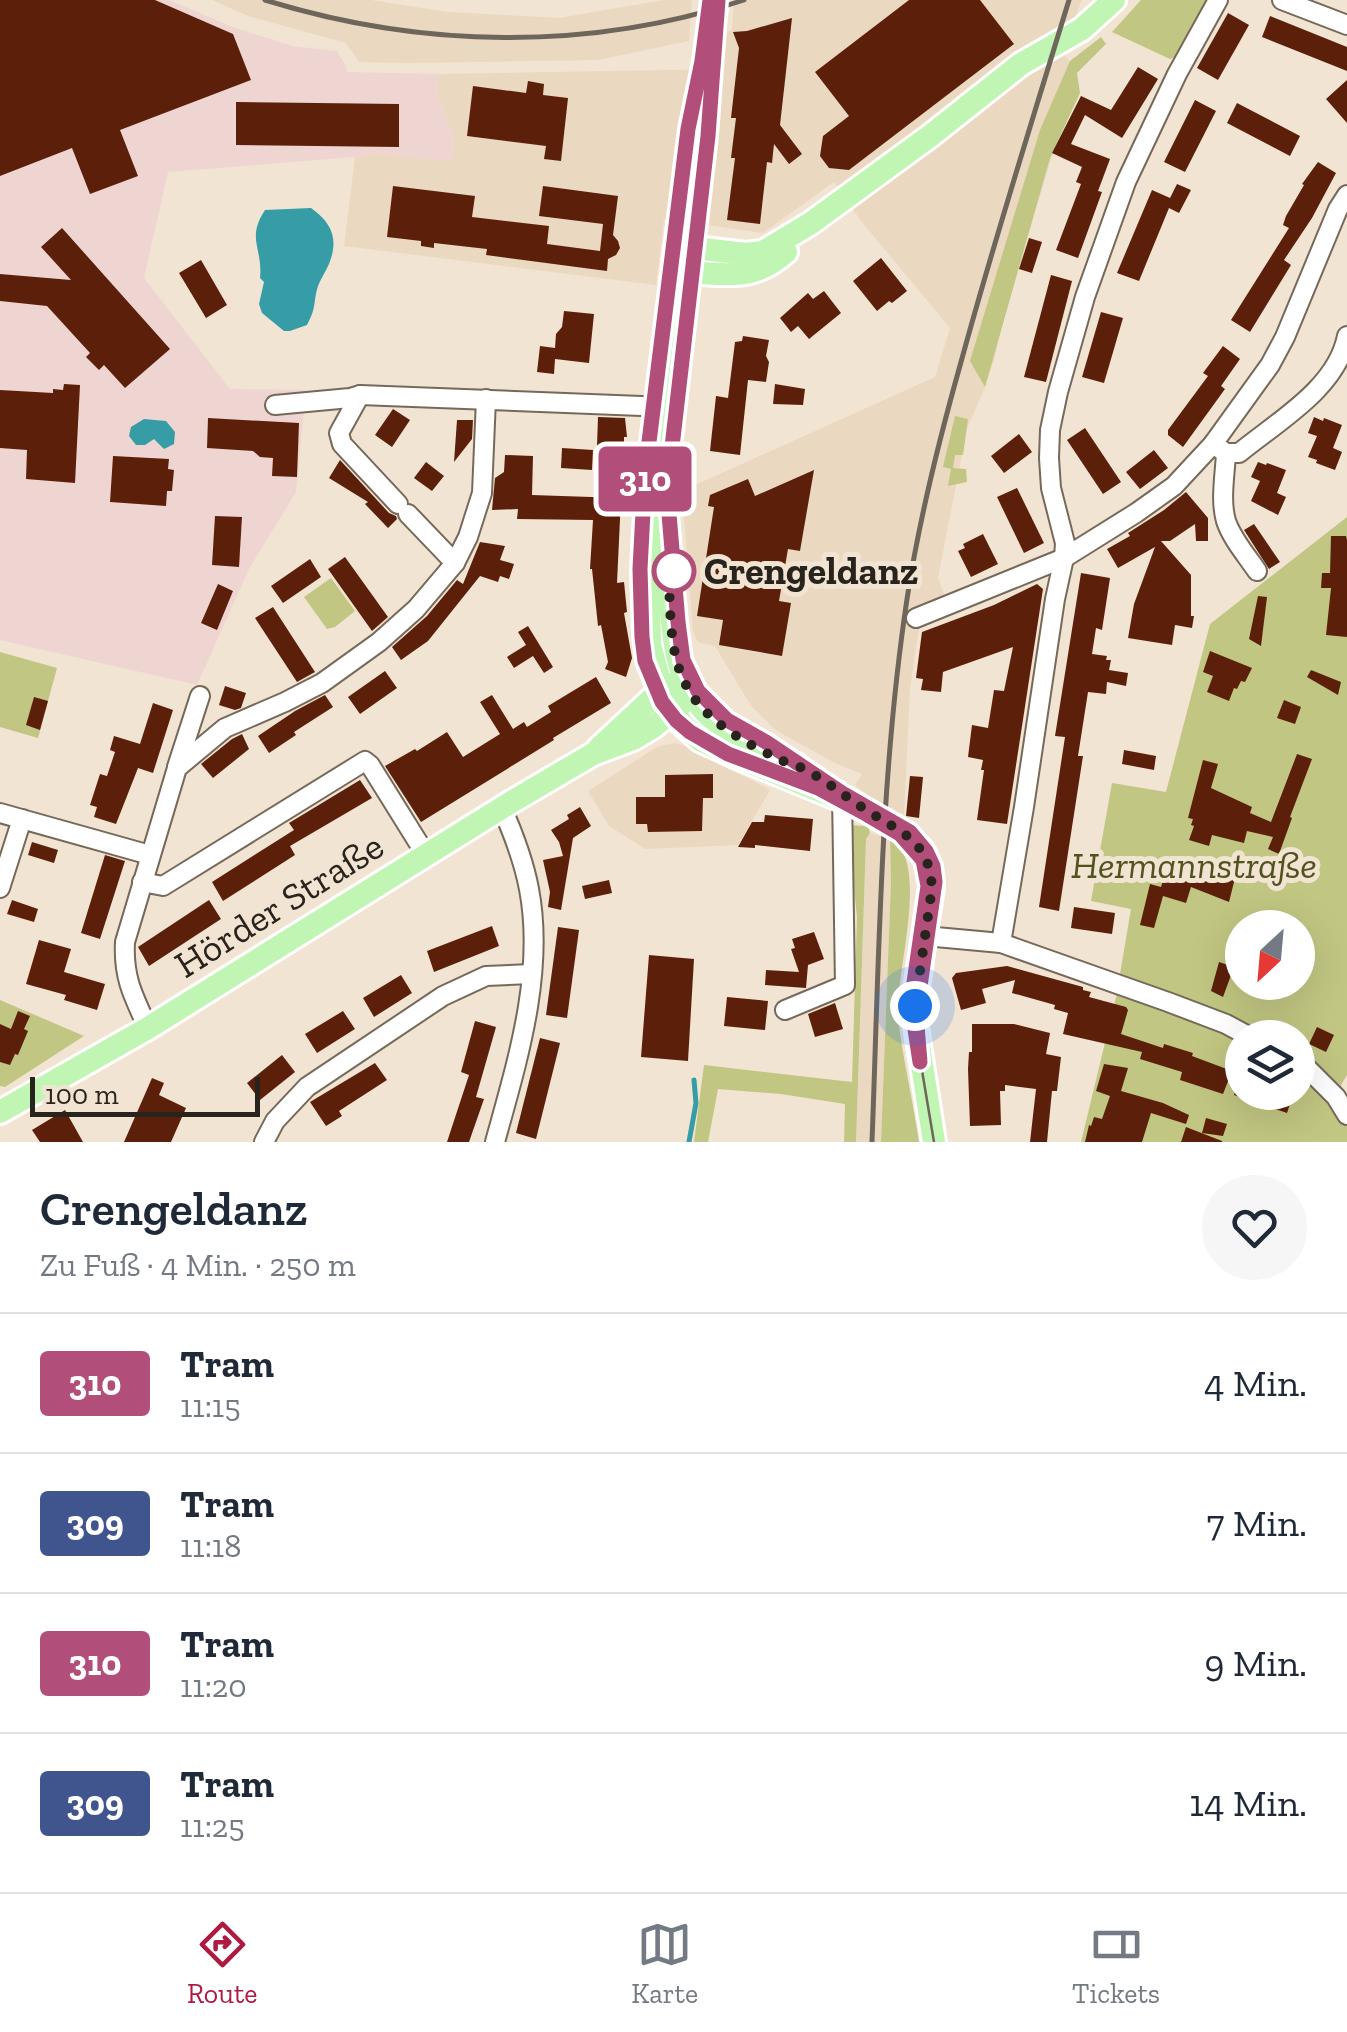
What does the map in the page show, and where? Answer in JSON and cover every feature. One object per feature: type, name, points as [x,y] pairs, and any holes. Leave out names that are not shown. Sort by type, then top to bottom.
[{"type":"main road","points":[[716,0],[668,382],[651,457],[650,645],[678,693],[726,729],[799,766],[842,797],[906,834],[926,857],[932,888],[914,1020],[934,1142]]},
{"type":"main road","points":[[686,247],[746,254],[763,252],[812,224],[1021,64],[1082,30],[1114,0]]},
{"type":"main road","points":[[682,272],[720,276],[761,269],[778,259],[812,224]]},
{"type":"main road","name":"Hörder Straße","points":[[0,1112],[148,1028],[593,754],[653,727],[678,693]]},
{"type":"street","points":[[1000,943],[1064,558],[1065,543],[1050,488],[1048,458],[1058,392],[1085,297],[1130,170],[1218,0]]},
{"type":"street","points":[[1282,0],[1313,5],[1347,25]]},
{"type":"street","points":[[916,618],[1064,558],[1136,513],[1219,448],[1277,351],[1347,195]]},
{"type":"street","points":[[1219,448],[1239,453],[1324,385],[1344,353],[1347,336]]},
{"type":"street","points":[[275,405],[360,394],[664,407]]},
{"type":"street","points":[[360,394],[338,433],[342,444],[455,563]]},
{"type":"street","points":[[177,768],[225,728],[322,682],[379,642],[416,609],[455,563],[482,493],[486,398]]},
{"type":"street","points":[[1219,448],[1226,520],[1258,571]]},
{"type":"street","points":[[148,1028],[127,980],[125,942],[200,696]]},
{"type":"street","points":[[142,882],[162,886],[365,761],[426,854]]},
{"type":"street","points":[[785,1010],[845,985],[842,797]]},
{"type":"street","points":[[495,1142],[518,1054],[532,974],[533,934],[529,889],[502,808]]},
{"type":"street","points":[[0,813],[150,855]]},
{"type":"street","points":[[0,888],[22,819]]},
{"type":"street","points":[[925,936],[1000,943],[1225,1024]]},
{"type":"street","points":[[264,1142],[276,1121],[307,1087],[443,996],[486,976],[532,974]]},
{"type":"street","points":[[1315,1076],[1336,1096],[1347,1115]]},
{"type":"shaded area","points":[[0,0],[169,0],[292,46],[337,51],[347,72],[439,74],[436,91],[454,138],[451,162],[377,153],[168,172],[144,278],[230,389],[306,390],[296,492],[249,569],[197,685],[0,640]]},
{"type":"shaded area","points":[[212,0],[371,0],[448,12],[559,18],[664,0],[692,0],[689,41],[598,60],[407,63],[359,62],[346,43],[248,16]]},
{"type":"shaded area","points":[[734,0],[1082,0],[1073,22],[1036,40],[1031,65],[1060,51],[1077,73],[994,360],[967,429],[938,578],[946,599],[921,623],[918,634],[910,689],[904,815],[855,785],[862,774],[777,731],[752,707],[715,646],[698,642],[693,632],[682,491],[935,377],[950,328],[861,221],[834,182],[763,233],[664,219],[656,285],[344,246],[355,157],[377,153],[451,161],[454,138],[436,91],[439,74],[723,69]]},
{"type":"shaded area","points":[[675,743],[770,790],[738,845],[645,849],[609,826],[588,791],[657,747]]},
{"type":"shaded area","points":[[870,833],[890,839],[881,1142],[856,1142],[866,839]]},
{"type":"green space","points":[[1141,0],[1207,0],[1175,57],[1170,59],[1112,32]]},
{"type":"green space","points":[[1101,37],[1106,44],[1077,73],[1080,93],[1050,158],[985,387],[970,361],[1040,130],[1070,61]]},
{"type":"green space","points":[[955,416],[968,419],[963,455],[955,455],[953,468],[966,469],[967,482],[948,486],[951,469],[943,467]]},
{"type":"green space","name":"Hermannstraße","points":[[1347,517],[1347,1075],[1341,1085],[1347,1099],[1347,1142],[1081,1142],[1118,989],[1225,1032],[1225,1110],[1315,1110],[1315,1082],[1326,1091],[1340,1085],[1315,1068],[1315,1020],[1228,1020],[1119,980],[1131,909],[1091,901],[1112,783],[1166,792],[1210,624]]},
{"type":"green space","points":[[331,578],[355,611],[327,629],[304,597]]},
{"type":"green space","points":[[0,652],[57,668],[38,738],[0,727]]},
{"type":"green space","points":[[849,825],[868,826],[870,833],[866,839],[856,1142],[844,1142],[845,1104],[718,1089],[708,1142],[694,1142],[704,1065],[852,1082],[857,917]]},
{"type":"green space","points":[[890,839],[902,851],[908,870],[910,894],[898,1018],[919,1142],[881,1142]]},
{"type":"green space","points":[[0,1000],[84,1036],[5,1087],[0,1086]]},
{"type":"water","points":[[311,208],[332,232],[332,255],[307,325],[284,331],[262,313],[259,304],[264,282],[260,278],[257,229],[265,210]]},
{"type":"water","points":[[144,419],[166,421],[175,432],[174,444],[164,449],[154,439],[136,445],[129,436],[131,427]]},
{"type":"building","points":[[0,0],[155,0],[233,34],[251,80],[120,130],[138,176],[90,194],[72,148],[0,176]]},
{"type":"building","points":[[909,0],[980,0],[1014,44],[849,170],[829,168],[820,156],[823,136],[849,116],[815,72]]},
{"type":"building","points":[[1228,13],[1249,25],[1218,80],[1197,68]]},
{"type":"building","points":[[1270,16],[1347,47],[1347,71],[1262,37]]},
{"type":"building","points":[[792,18],[780,125],[802,154],[789,164],[774,144],[772,163],[767,162],[760,224],[727,220],[735,158],[731,158],[736,118],[731,118],[739,48],[733,32]]},
{"type":"building","points":[[1138,67],[1158,79],[1122,138],[1085,115],[1071,144],[1110,159],[1078,258],[1056,250],[1081,184],[1076,182],[1082,167],[1052,153],[1081,96],[1111,110]]},
{"type":"building","points":[[1347,80],[1347,123],[1326,99]]},
{"type":"building","points":[[528,81],[544,84],[543,95],[568,98],[561,161],[544,159],[546,146],[467,136],[473,86],[526,93]]},
{"type":"building","points":[[1195,100],[1216,111],[1185,172],[1164,162]]},
{"type":"building","points":[[236,102],[399,104],[399,147],[236,145]]},
{"type":"building","points":[[1237,103],[1300,136],[1290,156],[1227,123]]},
{"type":"building","points":[[1318,162],[1336,173],[1284,260],[1291,265],[1250,332],[1231,320],[1289,228],[1283,225],[1286,216]]},
{"type":"building","points":[[1177,184],[1191,190],[1179,213],[1169,208],[1139,281],[1117,273],[1152,190],[1170,198]]},
{"type":"building","points":[[393,186],[475,196],[472,217],[549,226],[547,244],[600,251],[603,224],[539,216],[543,186],[618,196],[613,235],[620,248],[608,259],[607,271],[486,255],[487,249],[434,243],[434,248],[421,246],[421,241],[387,237]]},
{"type":"building","points":[[62,228],[170,349],[125,388],[104,365],[99,370],[86,357],[90,353],[47,306],[0,301],[0,274],[71,280],[41,247]]},
{"type":"building","points":[[1029,238],[1042,242],[1032,273],[1019,269]]},
{"type":"building","points":[[881,258],[907,291],[877,311],[853,281]]},
{"type":"building","points":[[201,260],[227,305],[206,318],[179,273]]},
{"type":"building","points":[[1051,275],[1072,281],[1046,382],[1024,377]]},
{"type":"building","points":[[824,291],[841,313],[809,339],[798,326],[791,332],[780,318],[808,293],[813,299]]},
{"type":"building","points":[[564,311],[594,314],[589,363],[555,359],[554,374],[537,372],[540,346],[555,348]]},
{"type":"building","points":[[1101,312],[1123,318],[1104,383],[1082,377]]},
{"type":"building","points":[[743,336],[769,340],[766,382],[748,380],[740,455],[710,451],[716,396],[728,398],[735,342],[742,341]]},
{"type":"building","points":[[1223,346],[1240,359],[1221,386],[1225,389],[1183,447],[1168,435],[1168,430],[1208,376],[1203,373]]},
{"type":"building","points":[[64,384],[80,385],[75,483],[26,479],[27,450],[0,448],[0,390],[53,393],[53,389],[63,390]]},
{"type":"building","points":[[775,384],[805,389],[803,405],[773,404]]},
{"type":"building","points":[[393,409],[410,420],[392,447],[375,435]]},
{"type":"building","points":[[598,417],[625,418],[624,447],[597,446]]},
{"type":"building","points":[[1314,417],[1342,425],[1333,448],[1342,452],[1335,470],[1308,457],[1317,436],[1308,433]]},
{"type":"building","points":[[208,418],[299,423],[297,477],[272,476],[273,458],[260,457],[253,451],[207,448]]},
{"type":"building","points":[[457,420],[473,420],[472,439],[454,462]]},
{"type":"building","points":[[1085,428],[1121,482],[1103,494],[1067,440]]},
{"type":"building","points":[[1019,434],[1032,452],[1004,473],[991,456]]},
{"type":"building","points":[[562,448],[593,450],[592,470],[561,468]]},
{"type":"building","points":[[1154,450],[1168,468],[1140,489],[1126,472]]},
{"type":"building","points":[[505,455],[533,456],[532,495],[621,498],[617,583],[624,582],[624,613],[632,658],[626,677],[605,669],[608,662],[590,569],[593,520],[517,519],[518,509],[492,510],[495,478],[504,472]]},
{"type":"building","points":[[113,456],[169,459],[168,469],[174,470],[166,506],[110,502]]},
{"type":"building","points":[[340,460],[396,516],[388,528],[365,504],[368,502],[329,478]]},
{"type":"building","points":[[426,462],[444,476],[432,491],[414,478]]},
{"type":"building","points":[[1258,462],[1286,470],[1277,493],[1286,497],[1278,515],[1251,501],[1260,481],[1251,477]]},
{"type":"building","points":[[814,470],[800,551],[788,549],[779,601],[791,603],[782,656],[719,645],[723,620],[697,616],[714,507],[708,506],[710,495],[748,479],[755,496]]},
{"type":"building","points":[[1017,488],[1044,543],[1024,553],[997,497]]},
{"type":"building","points":[[1186,492],[1208,518],[1208,541],[1196,541],[1195,524],[1170,541],[1161,541],[1191,575],[1192,628],[1175,625],[1172,645],[1128,638],[1134,604],[1155,547],[1118,568],[1107,549]]},
{"type":"building","points":[[215,516],[242,517],[239,567],[212,565]]},
{"type":"building","points":[[1254,524],[1280,562],[1269,569],[1244,530]]},
{"type":"building","points":[[983,534],[998,564],[971,577],[958,551]]},
{"type":"building","points":[[1331,536],[1346,536],[1347,540],[1347,637],[1326,635],[1331,588],[1321,588],[1322,573],[1330,573]]},
{"type":"building","points":[[480,542],[505,546],[500,560],[514,564],[509,579],[500,576],[498,582],[480,576],[428,641],[401,660],[392,647],[427,616],[457,580],[463,584]]},
{"type":"building","points":[[345,557],[388,617],[372,631],[328,569]]},
{"type":"building","points":[[310,559],[321,577],[283,603],[271,586]]},
{"type":"building","points":[[1081,573],[1110,578],[1102,630],[1096,628],[1092,654],[1107,656],[1106,660],[1111,660],[1109,670],[1128,673],[1126,686],[1107,682],[1106,694],[1088,692],[1078,756],[1083,756],[1059,911],[1039,907],[1065,737],[1055,736]]},
{"type":"building","points":[[218,584],[233,591],[217,630],[201,623]]},
{"type":"building","points":[[1037,584],[1043,589],[1007,824],[977,820],[984,770],[983,760],[968,757],[972,725],[988,728],[994,690],[1004,691],[1013,647],[943,672],[941,692],[921,690],[923,679],[916,678],[922,632]]},
{"type":"building","points":[[1258,596],[1267,597],[1261,646],[1249,639]]},
{"type":"building","points":[[273,607],[315,672],[297,682],[255,618]]},
{"type":"building","points":[[528,626],[553,667],[544,673],[533,656],[514,668],[507,657],[526,645],[518,632]]},
{"type":"building","points":[[1210,651],[1252,668],[1245,682],[1234,688],[1229,701],[1207,692],[1213,676],[1203,672]]},
{"type":"building","points":[[1311,670],[1341,682],[1338,695],[1307,677]]},
{"type":"building","points":[[385,671],[397,688],[360,714],[348,697]]},
{"type":"building","points":[[596,677],[611,703],[421,822],[385,766],[447,732],[463,757],[500,734],[480,702],[492,695],[513,729],[524,722],[527,727],[551,712],[548,706]]},
{"type":"building","points":[[225,686],[246,693],[241,708],[219,705]]},
{"type":"building","points":[[325,695],[333,707],[269,753],[258,736]]},
{"type":"building","points":[[34,697],[48,701],[40,730],[26,725]]},
{"type":"building","points":[[1284,700],[1301,707],[1295,724],[1277,718]]},
{"type":"building","points":[[153,703],[173,710],[153,773],[138,768],[116,824],[94,817],[97,807],[90,805],[100,774],[107,776],[115,752],[110,750],[114,736],[140,744]]},
{"type":"building","points":[[242,734],[249,749],[213,778],[201,764]]},
{"type":"building","points":[[1124,750],[1156,756],[1154,770],[1122,764]]},
{"type":"building","points":[[1297,754],[1312,759],[1279,854],[1268,849],[1273,837],[1247,831],[1244,843],[1212,835],[1209,846],[1189,840],[1194,826],[1193,819],[1188,818],[1203,760],[1218,764],[1211,788],[1252,807],[1250,813],[1271,822]]},
{"type":"building","points":[[713,774],[713,798],[703,798],[702,831],[648,832],[647,824],[636,824],[636,797],[665,797],[665,775]]},
{"type":"building","points":[[910,776],[923,777],[919,818],[906,816]]},
{"type":"building","points":[[360,780],[372,798],[290,846],[295,855],[223,901],[212,882],[294,830],[289,823]]},
{"type":"building","points":[[580,807],[591,826],[573,838],[561,910],[548,907],[550,892],[543,860],[563,856],[551,830]]},
{"type":"building","points":[[765,815],[813,819],[810,851],[738,847],[752,822],[764,822]]},
{"type":"building","points":[[32,842],[58,850],[54,863],[28,855]]},
{"type":"building","points":[[105,855],[125,861],[100,939],[81,933]]},
{"type":"building","points":[[1197,858],[1236,874],[1229,902],[1191,887],[1186,903],[1163,896],[1154,928],[1140,925],[1150,884],[1161,887],[1167,866],[1192,873]]},
{"type":"building","points":[[609,880],[612,893],[585,899],[582,886]]},
{"type":"building","points":[[12,900],[38,909],[34,922],[7,914]]},
{"type":"building","points":[[209,900],[221,919],[149,966],[138,947]]},
{"type":"building","points":[[1074,907],[1115,913],[1112,934],[1071,928]]},
{"type":"building","points":[[492,926],[499,946],[434,972],[427,951]]},
{"type":"building","points":[[558,927],[579,930],[567,1018],[546,1015]]},
{"type":"building","points":[[814,932],[824,959],[808,965],[806,988],[765,985],[766,970],[799,972],[791,949],[795,948],[792,939]]},
{"type":"building","points":[[39,940],[71,949],[64,972],[105,984],[97,1010],[64,1000],[66,995],[26,984]]},
{"type":"building","points":[[649,955],[694,959],[688,1061],[641,1057]]},
{"type":"building","points":[[1219,962],[1225,964],[1223,997],[1211,991]]},
{"type":"building","points":[[1007,966],[1083,987],[1091,992],[1089,997],[1126,1007],[1121,1034],[1193,1053],[1192,1056],[1225,1068],[1223,1094],[1180,1080],[1182,1072],[1140,1059],[1142,1052],[1063,1034],[1068,1013],[1054,1009],[1055,1005],[1012,993],[1015,980],[982,989],[986,1003],[961,1010],[952,978],[956,973]]},
{"type":"building","points":[[401,975],[412,993],[374,1017],[363,998]]},
{"type":"building","points":[[727,997],[768,1001],[765,1030],[724,1026]]},
{"type":"building","points":[[835,1003],[843,1029],[815,1037],[808,1014]]},
{"type":"building","points":[[18,1011],[30,1016],[24,1029],[28,1031],[10,1065],[0,1062],[0,1024],[11,1029]]},
{"type":"building","points":[[343,1011],[355,1029],[317,1053],[305,1034]]},
{"type":"building","points":[[475,1021],[496,1027],[476,1097],[484,1099],[469,1142],[447,1142],[469,1075],[461,1072]]},
{"type":"building","points":[[972,1024],[1014,1024],[1050,1033],[1046,1054],[1061,1057],[1057,1091],[1052,1091],[1047,1142],[1030,1142],[1036,1089],[1005,1085],[1005,1091],[1000,1091],[1001,1125],[970,1126],[968,1069]]},
{"type":"building","points":[[1317,1027],[1334,1035],[1326,1052],[1315,1047]]},
{"type":"building","points":[[540,1038],[560,1043],[536,1139],[516,1133]]},
{"type":"building","points":[[282,1055],[295,1072],[260,1100],[247,1083]]},
{"type":"building","points":[[375,1063],[387,1080],[339,1111],[342,1116],[326,1126],[310,1102]]},
{"type":"building","points":[[1104,1064],[1128,1068],[1121,1091],[1189,1115],[1186,1124],[1151,1113],[1142,1142],[1085,1142],[1089,1125],[1094,1117],[1102,1119],[1110,1096],[1096,1091]]},
{"type":"building","points":[[152,1078],[164,1083],[159,1095],[186,1108],[171,1142],[124,1142]]},
{"type":"building","points":[[65,1110],[83,1142],[40,1142],[32,1130]]},
{"type":"building","points":[[1206,1118],[1227,1124],[1223,1136],[1202,1133]]},
{"type":"building","points":[[1186,1127],[1222,1141],[1222,1142],[1181,1142]]},
{"type":"waterway","points":[[689,1142],[696,1103],[694,1080]]},
{"type":"tram line","points":[[710,0],[685,153],[645,474],[640,569],[645,661],[662,702],[690,732],[728,754],[806,782],[866,813],[900,834],[923,861],[929,886],[912,1011],[934,1142]]},
{"type":"tram line","name":"310","points":[[710,0],[688,129],[650,422],[640,569],[645,661],[662,702],[690,732],[728,754],[818,788],[894,829],[923,860],[928,886],[911,1003],[920,1062],[916,1014],[935,882],[926,851],[897,823],[727,720],[698,691],[683,660],[667,490],[708,136],[718,0]]},
{"type":"tram line","points":[[713,64],[667,490],[681,647],[693,682],[712,706],[820,779]]},
{"type":"railway","points":[[265,0],[383,28],[504,38],[626,29],[744,0]]},
{"type":"railway","points":[[872,1142],[886,802],[898,666],[912,569],[953,391],[1069,0]]},
{"type":"place","name":"Crengeldanz","points":[[674,571]]},
{"type":"route","points":[[674,571],[668,568],[674,643],[683,679],[700,706],[726,729],[814,774],[896,827],[915,841],[926,857],[932,888],[915,1006]]}]
